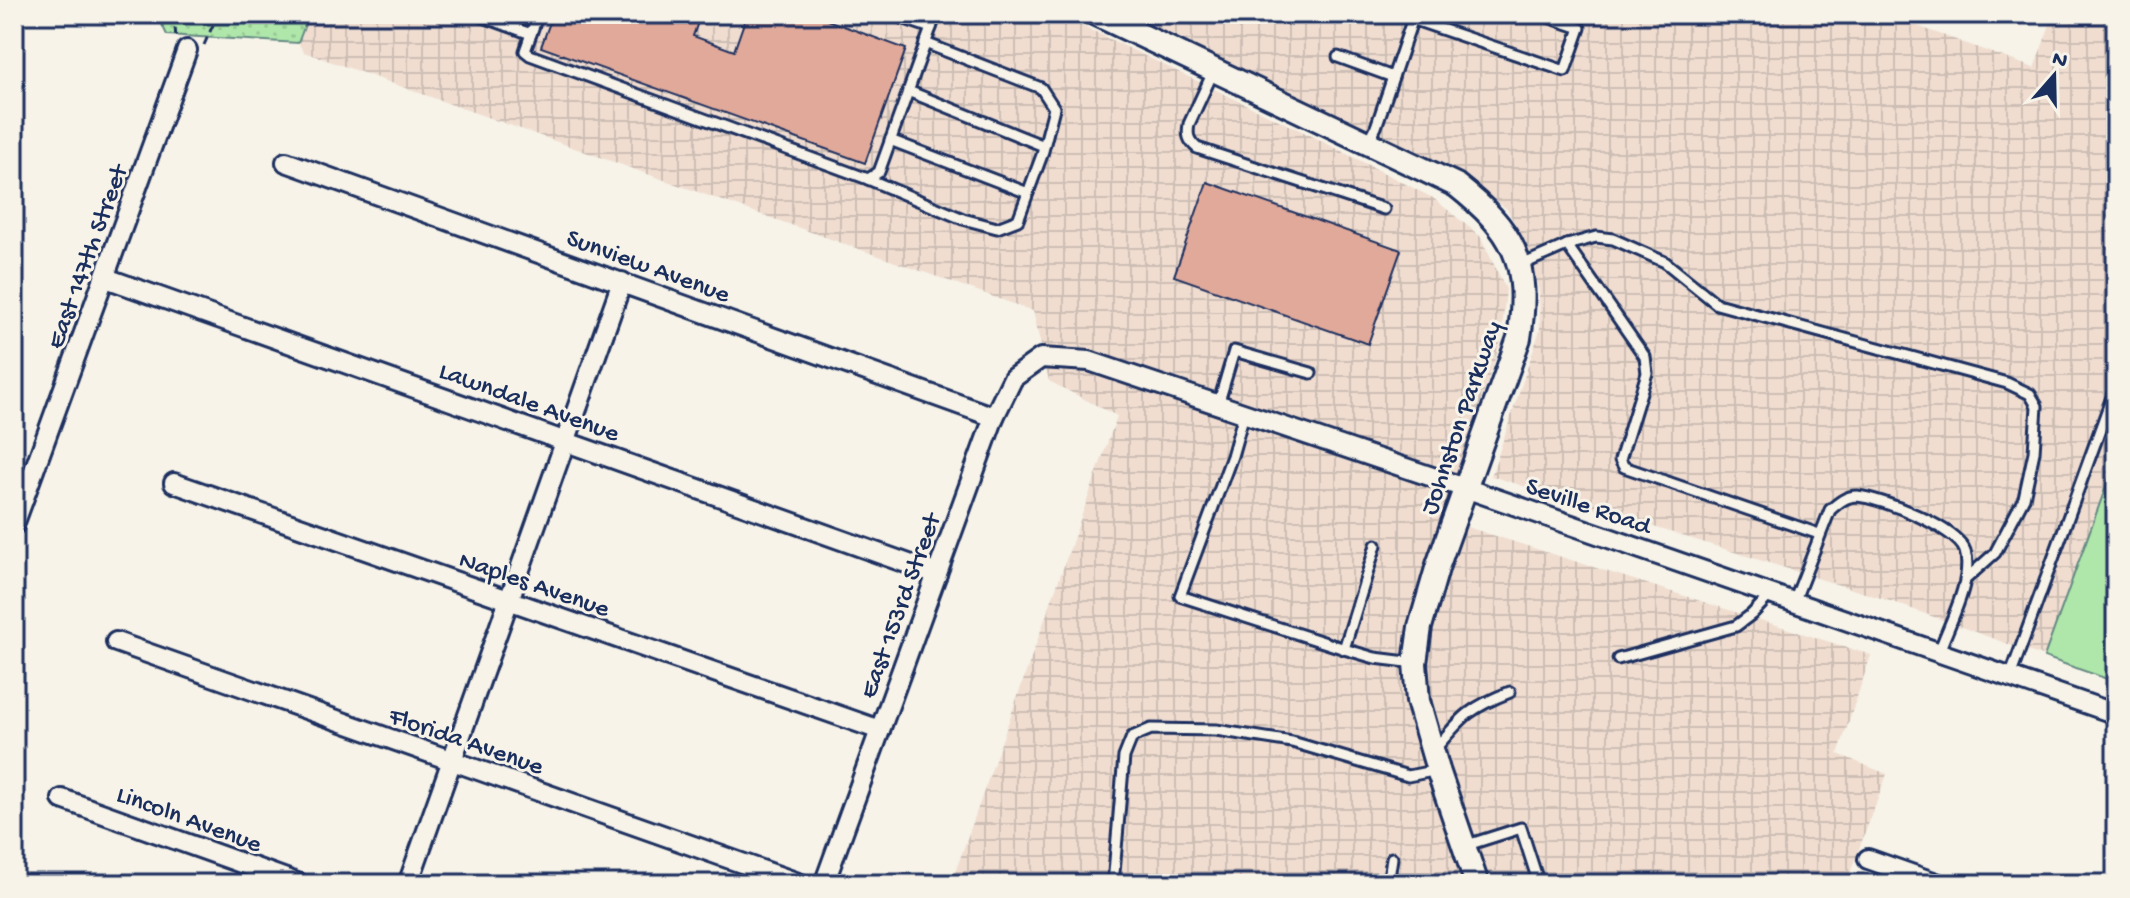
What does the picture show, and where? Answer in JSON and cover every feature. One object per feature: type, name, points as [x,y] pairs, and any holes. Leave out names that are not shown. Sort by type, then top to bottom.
[{"type":"street","name":"Johnston Parkway","points":[[1096,14],[1134,22],[1214,70],[1456,185],[1489,211],[1508,236],[1519,266],[1524,306],[1519,338],[1438,565],[1420,627],[1415,663],[1418,701],[1477,884]]},
{"type":"street","name":"East 147th Street","points":[[14,525],[188,46]]},
{"type":"street","name":"Sunview Avenue","points":[[286,162],[994,417]]},
{"type":"street","name":"Lawndale Avenue","points":[[106,278],[937,574]]},
{"type":"street","points":[[408,884],[622,282]]},
{"type":"street","name":"Seville Road","points":[[1041,358],[1089,361],[2116,714]]},
{"type":"street","name":"East 153rd Street","points":[[824,884],[994,417],[1013,378],[1041,358]]},
{"type":"street","name":"Naples Avenue","points":[[174,483],[880,730]]},
{"type":"street","name":"Florida Avenue","points":[[116,642],[801,884]]},
{"type":"street","name":"Lincoln Avenue","points":[[62,799],[300,884]]},
{"type":"street","points":[[1868,859],[1939,884]]},
{"type":"lane","points":[[475,14],[531,34]]},
{"type":"lane","points":[[538,14],[525,51],[530,55],[868,179],[963,219],[997,228],[1018,220],[1054,108],[1041,88],[925,43]]},
{"type":"lane","points":[[890,14],[931,28]]},
{"type":"lane","points":[[868,179],[879,172],[936,14]]},
{"type":"lane","points":[[1397,14],[1414,17],[1565,71],[1580,28],[1539,14]]},
{"type":"lane","points":[[1368,143],[1414,17]]},
{"type":"lane","points":[[1338,57],[1393,77]]},
{"type":"lane","points":[[1214,70],[1187,133],[1190,142],[1197,148],[1384,209]]},
{"type":"lane","points":[[908,91],[1044,146]]},
{"type":"lane","points":[[890,140],[1028,193]]},
{"type":"lane","points":[[1519,266],[1567,245],[1596,237],[1613,239],[1665,262],[1717,304],[2007,383],[2030,394],[2037,406],[2034,452],[2024,498],[1995,553],[1967,578]]},
{"type":"lane","points":[[1567,245],[1645,357],[1647,373],[1620,460],[1624,467],[1819,534]]},
{"type":"lane","points":[[1218,405],[1234,351],[1311,373]]},
{"type":"lane","points":[[2010,677],[2116,386]]},
{"type":"lane","points":[[1244,414],[1232,456],[1180,596],[1375,658],[1415,663]]},
{"type":"lane","points":[[1794,602],[1830,510],[1839,501],[1855,496],[1879,502],[1934,522],[1956,537],[1965,549],[1967,578],[1939,652]]},
{"type":"lane","points":[[1345,649],[1376,545]]},
{"type":"lane","points":[[1618,659],[1736,626],[1771,594]]},
{"type":"lane","points":[[1113,884],[1124,757],[1132,737],[1151,729],[1216,730],[1292,742],[1408,776],[1435,761],[1459,721],[1477,704],[1510,692]]},
{"type":"lane","points":[[1464,846],[1521,828],[1539,884]]},
{"type":"lane","points":[[1388,884],[1392,858]]},
{"type":"path","points":[[174,14],[188,46],[213,25],[213,14]]},
{"type":"shaded area","points":[[309,14],[1058,14],[1433,198],[1480,236],[1506,289],[1501,341],[1442,519],[1871,655],[1838,754],[1887,774],[1846,884],[951,884],[1117,416],[1049,381],[1033,311],[304,52],[298,43]]},
{"type":"shaded area","points":[[1126,14],[1884,14],[2034,68],[2054,14],[2116,14],[2116,459],[2044,657],[1890,601],[1491,476],[1540,330],[1539,291],[1528,248],[1507,209],[1447,166]]},
{"type":"green space","points":[[157,14],[309,14],[298,43],[167,35]]},
{"type":"green space","points":[[2116,459],[2116,682],[2044,657]]},
{"type":"building","points":[[553,14],[701,14],[693,36],[734,51],[747,14],[829,14],[827,20],[906,49],[865,163],[541,47]]},
{"type":"building","points":[[1207,182],[1401,250],[1368,344],[1174,276]]}]
